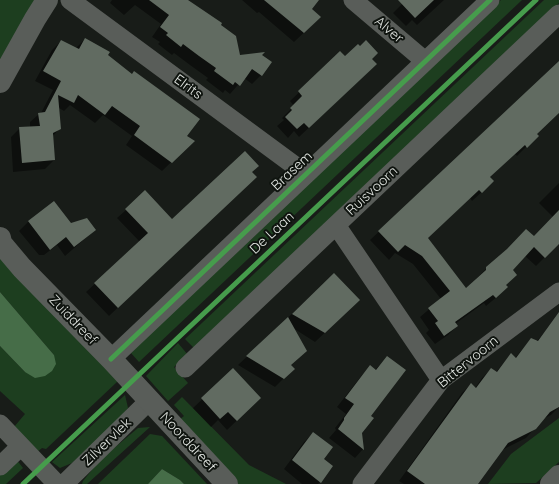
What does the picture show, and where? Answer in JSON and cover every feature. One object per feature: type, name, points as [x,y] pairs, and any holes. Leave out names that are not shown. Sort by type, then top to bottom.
[{"type":"street","points":[[0,82],[47,0]]},
{"type":"street","name":"Elrits","points":[[70,0],[306,174]]},
{"type":"street","name":"Alver","points":[[353,0],[426,61]]},
{"type":"street","name":"Brasem","points":[[111,358],[490,0]]},
{"type":"street","name":"Ruisvoorn","points":[[185,368],[559,14]]},
{"type":"street","points":[[336,225],[441,380]]},
{"type":"street","name":"Zuiddreef","points":[[0,238],[2,243],[22,268],[111,358],[150,400]]},
{"type":"street","name":"Bittervoorn","points":[[362,484],[441,380],[559,292]]},
{"type":"street","name":"Zilvervlek","points":[[64,484],[150,400]]},
{"type":"street","name":"Noorddreef","points":[[150,400],[227,484]]},
{"type":"street","points":[[0,424],[57,484]]},
{"type":"street","points":[[0,466],[21,446]]},
{"type":"shaded area","points":[[0,0],[35,0],[0,64]]},
{"type":"shaded area","points":[[501,0],[522,0],[139,362],[131,353],[205,279]]},
{"type":"shaded area","points":[[544,0],[559,0],[559,3],[194,348],[185,339]]},
{"type":"shaded area","points":[[0,257],[118,381],[46,449],[42,448],[37,452],[14,427],[25,414],[0,391],[0,346],[25,372],[54,355],[0,292]]},
{"type":"shaded area","points":[[0,292],[54,355],[56,364],[52,371],[45,376],[35,378],[25,372],[0,346]]},
{"type":"shaded area","points":[[178,343],[188,355],[174,367],[188,383],[168,401],[146,376]]},
{"type":"shaded area","points":[[125,395],[128,408],[113,426],[72,463],[60,468],[52,462]]},
{"type":"shaded area","points":[[182,397],[249,465],[286,484],[238,484],[179,420],[184,416],[174,405]]},
{"type":"shaded area","points":[[559,418],[559,462],[536,483],[488,484],[511,454]]},
{"type":"shaded area","points":[[150,427],[87,484],[82,484],[100,460],[138,428]]},
{"type":"shaded area","points":[[150,434],[162,436],[207,484],[184,484],[162,469],[148,484],[98,484]]},
{"type":"shaded area","points":[[16,459],[23,468],[6,484],[0,484],[0,474]]},
{"type":"shaded area","points":[[162,469],[180,480],[184,484],[148,484]]},
{"type":"building","points":[[149,0],[188,0],[222,23],[221,25],[236,36],[240,55],[265,52],[262,55],[272,62],[262,76],[252,69],[240,86],[235,82],[233,85],[214,71],[216,68],[183,44],[181,47],[166,35],[168,33],[160,27],[169,15]]},
{"type":"building","points":[[264,0],[319,0],[312,9],[321,17],[304,33]]},
{"type":"building","points":[[398,0],[434,0],[415,18]]},
{"type":"building","points":[[85,38],[110,52],[108,55],[132,74],[134,71],[200,119],[187,136],[195,141],[172,163],[134,135],[140,126],[112,106],[105,115],[78,95],[74,103],[58,95],[61,129],[53,133],[55,160],[22,163],[19,127],[40,126],[38,113],[45,112],[61,81],[43,71],[61,40],[79,49]]},
{"type":"building","points":[[366,40],[378,53],[372,59],[377,64],[309,128],[304,123],[297,129],[285,117],[292,110],[290,108],[302,96],[298,91],[340,51],[345,56],[358,44],[360,46]]},
{"type":"building","points":[[559,61],[559,113],[537,134],[539,136],[527,148],[525,145],[490,177],[494,181],[482,193],[479,190],[428,238],[466,288],[526,229],[534,236],[559,210],[559,244],[545,258],[534,247],[513,270],[517,275],[506,285],[508,287],[496,298],[493,295],[455,322],[458,326],[444,336],[435,323],[438,321],[428,308],[450,291],[422,256],[405,245],[398,252],[378,231]]},
{"type":"building","points":[[245,151],[259,166],[252,172],[257,177],[118,308],[94,283],[148,233],[125,209],[145,190],[172,219]]},
{"type":"building","points":[[54,201],[71,223],[87,218],[96,230],[74,247],[66,237],[50,250],[28,221]]},
{"type":"building","points":[[334,273],[360,300],[325,333],[292,314]]},
{"type":"building","points":[[559,312],[559,407],[550,412],[536,429],[508,443],[478,484],[425,484],[407,471],[471,383],[476,388],[491,368],[497,372],[511,353],[516,358],[531,338],[538,341]]},
{"type":"building","points":[[288,317],[307,351],[291,365],[295,369],[284,379],[246,356]]},
{"type":"building","points":[[387,356],[406,370],[371,416],[374,418],[362,433],[364,450],[338,429],[354,404],[345,398],[370,365],[376,370]]},
{"type":"building","points":[[233,368],[261,398],[237,421],[228,412],[220,419],[201,398]]},
{"type":"building","points":[[313,432],[333,447],[324,459],[333,466],[321,483],[292,460]]},
{"type":"cycle path","points":[[111,359],[490,0]]},
{"type":"cycle path","name":"De Laan","points":[[23,484],[536,0]]}]
